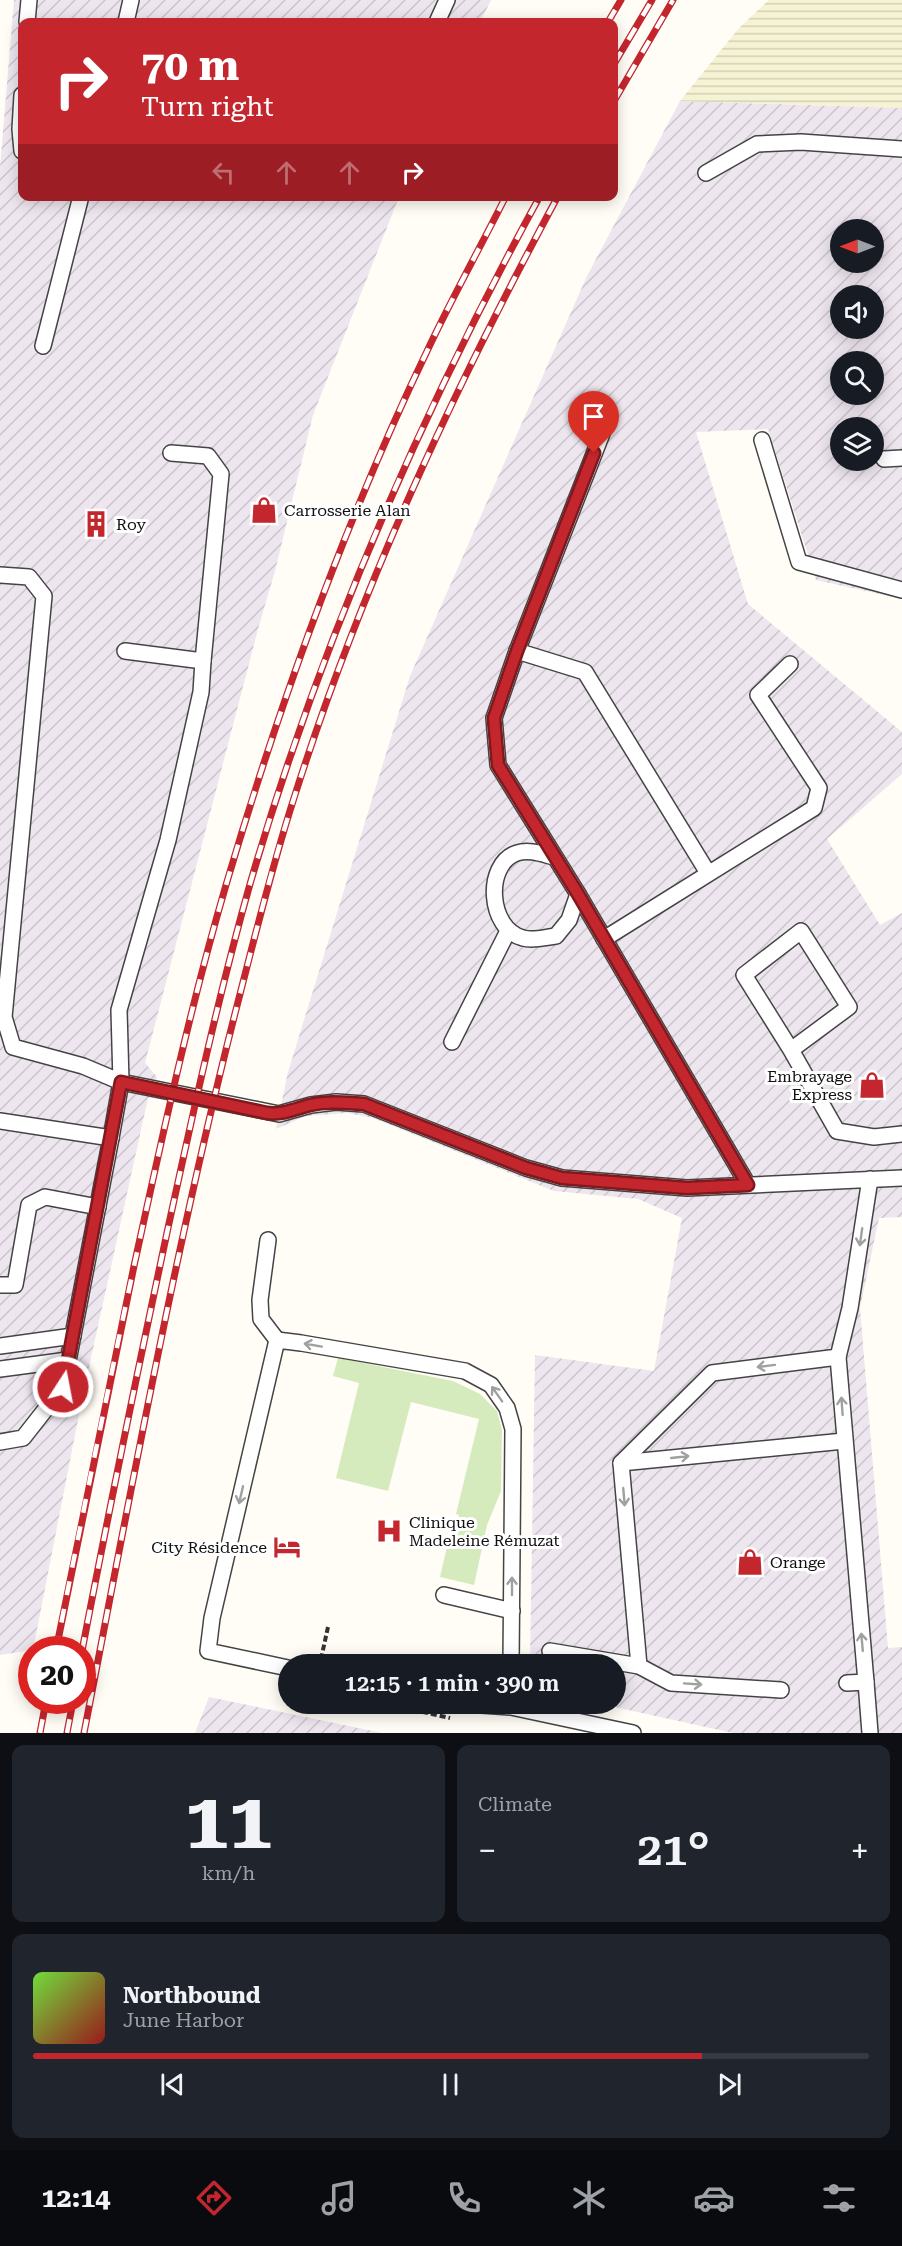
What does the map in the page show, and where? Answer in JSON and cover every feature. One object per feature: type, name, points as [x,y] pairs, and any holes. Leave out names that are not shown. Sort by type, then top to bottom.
[{"type":"lane","points":[[27,18],[29,0]]},
{"type":"lane","points":[[127,18],[131,0]]},
{"type":"lane","points":[[439,18],[447,0]]},
{"type":"lane","points":[[706,173],[757,144],[801,142],[902,149]]},
{"type":"lane","points":[[43,346],[79,201]]},
{"type":"lane","points":[[603,431],[517,651],[494,718],[498,765],[578,894],[748,1185]]},
{"type":"lane","points":[[762,440],[799,562],[902,590]]},
{"type":"lane","points":[[0,1442],[23,1438],[63,1387],[121,1082],[119,1010],[168,840],[201,692],[220,474],[208,456],[171,453]]},
{"type":"lane","points":[[884,459],[902,458]]},
{"type":"lane","points":[[0,575],[29,577],[44,596],[4,1017],[13,1047],[83,1066],[121,1082],[273,1114],[327,1103],[364,1104],[526,1168],[562,1178],[687,1188],[902,1178]]},
{"type":"lane","points":[[125,651],[202,661]]},
{"type":"lane","points":[[517,651],[585,672],[708,873]]},
{"type":"lane","points":[[604,939],[814,808],[819,788],[758,695],[790,664]]},
{"type":"lane","points":[[554,857],[530,851],[516,853],[502,862],[493,893],[496,911],[508,931],[525,939],[556,936],[569,920],[578,894]]},
{"type":"lane","points":[[452,1042],[508,931]]},
{"type":"lane","points":[[791,1050],[849,1006],[801,931],[744,975],[791,1050],[837,1131],[874,1137],[902,1134]]},
{"type":"lane","points":[[0,1121],[111,1138]]},
{"type":"lane","points":[[870,1179],[850,1308],[838,1357],[870,1733]]},
{"type":"lane","points":[[0,1286],[15,1285],[29,1205],[45,1197],[98,1207]]},
{"type":"lane","points":[[268,1240],[260,1300],[261,1319],[277,1340],[301,1342],[465,1371],[491,1385],[507,1408],[513,1429],[512,1654]]},
{"type":"lane","points":[[0,1346],[73,1336]]},
{"type":"lane","points":[[277,1340],[212,1618],[208,1651],[278,1666]]},
{"type":"lane","points":[[621,1463],[712,1373],[838,1357]]},
{"type":"lane","points":[[0,1369],[68,1360]]},
{"type":"lane","points":[[621,1463],[844,1441]]},
{"type":"lane","points":[[621,1463],[639,1666]]},
{"type":"lane","points":[[444,1595],[512,1611]]},
{"type":"lane","points":[[550,1652],[639,1666],[671,1683],[781,1690]]},
{"type":"lane","points":[[847,1683],[866,1682]]},
{"type":"lane","points":[[547,1714],[633,1733]]},
{"type":"path","points":[[322,1654],[328,1627]]},
{"type":"shaded area","points":[[14,0],[491,0],[482,18],[18,18],[18,201],[397,201],[313,415],[275,571],[145,1063],[157,1077],[153,1097],[148,1098],[82,1399],[36,1636],[18,1636],[18,1652],[0,1655],[0,167]]},
{"type":"shaded area","points":[[769,0],[902,0],[902,108],[680,101],[739,28]]},
{"type":"shaded area","points":[[680,101],[902,108],[902,599],[816,580],[768,429],[696,432],[748,604],[902,732],[902,774],[827,839],[880,925],[902,913],[902,1217],[879,1218],[860,1308],[888,1648],[902,1647],[902,1733],[733,1733],[626,1709],[626,1654],[530,1654],[535,1355],[654,1371],[682,1218],[638,1199],[554,1191],[373,1118],[347,1113],[306,1116],[276,1129],[288,1072],[410,676],[587,276]]},
{"type":"shaded area","points":[[209,1697],[278,1711],[278,1714],[291,1714],[382,1733],[195,1733]]},
{"type":"green space","points":[[338,1358],[453,1381],[480,1394],[497,1411],[502,1430],[501,1491],[487,1525],[474,1585],[440,1577],[447,1547],[452,1548],[459,1515],[456,1514],[479,1419],[411,1402],[388,1491],[336,1478],[359,1383],[333,1376]]},
{"type":"railway","points":[[610,18],[621,0]]},
{"type":"railway","points":[[618,57],[652,0]]},
{"type":"railway","points":[[618,94],[673,0]]},
{"type":"railway","points":[[59,1636],[134,1266],[166,1122],[200,980],[247,816],[292,680],[370,478],[438,328],[503,201]]},
{"type":"railway","points":[[85,1636],[196,1098],[238,927],[278,795],[308,706],[376,532],[454,362],[537,201]]},
{"type":"railway","points":[[84,1733],[156,1362],[196,1178],[240,994],[286,822],[348,643],[379,567],[446,416],[555,201]]},
{"type":"railway","points":[[40,1733],[44,1714]]},
{"type":"railway","points":[[67,1733],[71,1714]]},
{"type":"place","name":"Carrosserie Alan","points":[[264,510]]},
{"type":"place","name":"Roy","points":[[96,524]]},
{"type":"place","name":"Embrayage Express","points":[[872,1085]]},
{"type":"place","name":"Clinique Madeleine Rémuzat","points":[[389,1531]]},
{"type":"place","name":"City Résidence","points":[[287,1547]]},
{"type":"place","name":"Orange","points":[[750,1562]]},
{"type":"route","points":[[63,1387],[121,1082],[267,1113],[279,1114],[310,1105],[336,1102],[364,1104],[526,1168],[562,1178],[687,1188],[748,1185],[578,894],[498,765],[494,718],[517,651],[594,453]]}]
